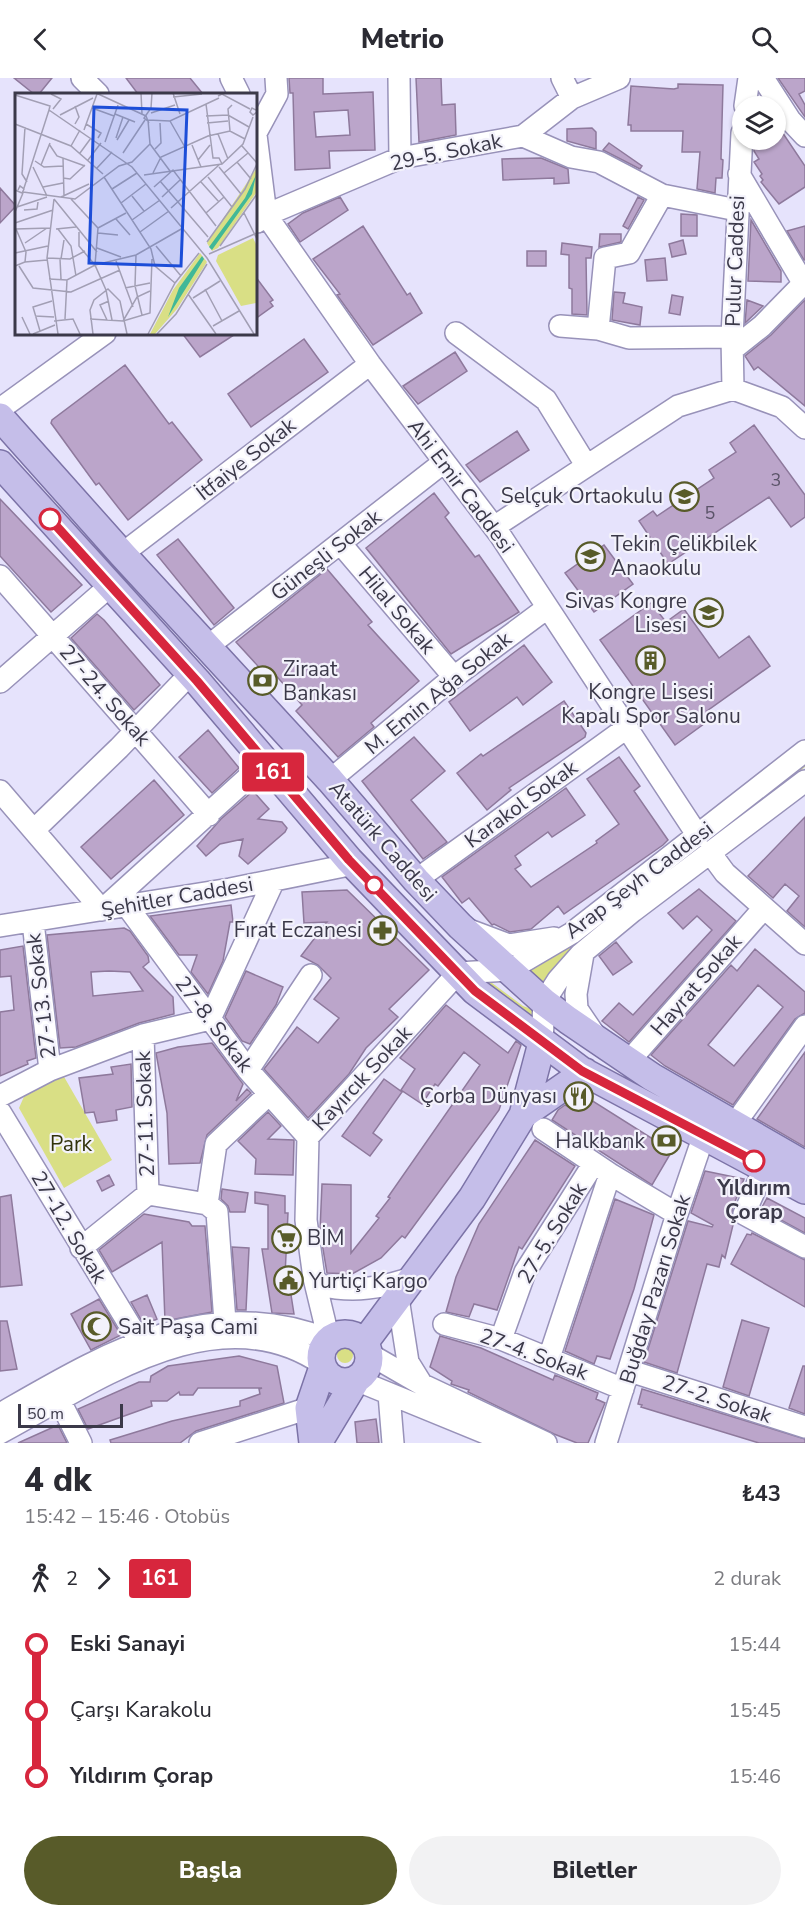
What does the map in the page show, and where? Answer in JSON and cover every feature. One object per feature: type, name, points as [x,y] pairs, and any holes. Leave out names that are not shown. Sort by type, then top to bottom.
[{"type":"main road","name":"Atatürk Caddesi","points":[[0,417],[122,554],[330,780],[416,880],[462,927],[544,1002],[597,1039],[734,1125],[805,1165]]},
{"type":"main road","name":"Atatürk Caddesi","points":[[0,464],[190,674],[264,763],[354,864],[475,991],[542,1043],[585,1072],[805,1190]]},
{"type":"main road","points":[[533,1122],[542,1043]]},
{"type":"main road","points":[[318,1443],[356,1380],[367,1369],[367,1348],[406,1288],[472,1198],[533,1122],[585,1072]]},
{"type":"main road","points":[[313,1443],[309,1408],[325,1357],[347,1334],[367,1348]]},
{"type":"main road","points":[[325,1357],[328,1375],[338,1381],[356,1380]]},
{"type":"street","points":[[82,78],[97,93]]},
{"type":"street","points":[[231,78],[238,93]]},
{"type":"street","points":[[256,129],[276,94],[276,78]]},
{"type":"street","points":[[399,78],[400,158]]},
{"type":"street","points":[[562,78],[572,98]]},
{"type":"street","name":"29-5. Sokak","points":[[260,219],[400,158],[523,136],[572,98],[619,78]]},
{"type":"street","points":[[746,96],[749,78]]},
{"type":"street","points":[[763,78],[790,120],[805,136]]},
{"type":"street","name":"Ahi Emir Caddesi","points":[[256,129],[260,219],[494,527],[625,729],[698,836]]},
{"type":"street","points":[[523,136],[571,157],[599,162],[662,195],[737,210]]},
{"type":"street","name":"Pulur Caddesi","points":[[733,388],[741,150]]},
{"type":"street","points":[[560,326],[598,329],[629,338],[733,343],[762,326],[804,285],[739,174]]},
{"type":"street","points":[[598,329],[605,258],[629,253],[662,195]]},
{"type":"street","points":[[456,333],[546,400],[586,465]]},
{"type":"street","points":[[0,409],[104,334]]},
{"type":"street","name":"İtfaiye Sokak","points":[[122,554],[370,364]]},
{"type":"street","points":[[494,527],[678,406],[733,388],[782,407],[805,428]]},
{"type":"street","name":"Güneşli Sokak","points":[[207,647],[444,462]]},
{"type":"street","name":"Hilal Sokak","points":[[340,543],[454,677]]},
{"type":"street","name":"27-24. Sokak","points":[[0,576],[54,635],[209,815]]},
{"type":"street","points":[[0,682],[111,585]]},
{"type":"street","name":"M. Emin Ağa Sokak","points":[[330,780],[454,677],[547,608]]},
{"type":"street","points":[[34,830],[190,674]]},
{"type":"street","name":"Karakol Sokak","points":[[416,880],[625,729]]},
{"type":"street","name":"Arap Şeyh Caddesi","points":[[458,973],[509,970],[572,933],[805,751]]},
{"type":"street","points":[[0,792],[102,910],[264,763]]},
{"type":"street","name":"Arap Şeyh Caddesi","points":[[544,1002],[558,980],[583,952],[805,781]]},
{"type":"street","points":[[711,854],[724,873],[805,944]]},
{"type":"street","name":"Şehitler Caddesi","points":[[0,926],[127,906],[354,864]]},
{"type":"street","points":[[0,1096],[50,1070],[143,1035],[210,1019],[274,880]]},
{"type":"street","name":"27-8. Sokak","points":[[127,906],[248,1070],[308,1137]]},
{"type":"street","name":"Hayrat Sokak","points":[[629,1061],[764,908]]},
{"type":"street","name":"27-13. Sokak","points":[[33,922],[50,1070]]},
{"type":"street","points":[[462,927],[509,945],[572,933]]},
{"type":"street","points":[[583,952],[576,994],[577,1009],[597,1039]]},
{"type":"street","name":"Kayırcık Sokak","points":[[325,1357],[306,1220],[308,1137],[458,973]]},
{"type":"street","points":[[248,1070],[311,975]]},
{"type":"street","points":[[542,1043],[544,1002]]},
{"type":"street","points":[[734,1125],[805,1026]]},
{"type":"street","name":"27-11. Sokak","points":[[143,1035],[148,1194]]},
{"type":"street","points":[[207,1204],[216,1144],[268,1095]]},
{"type":"street","name":"27-12. Sokak","points":[[0,1112],[81,1248],[140,1341]]},
{"type":"street","points":[[533,1122],[677,1214]]},
{"type":"street","name":"Buğday Pazarı Sokak","points":[[606,1443],[704,1135]]},
{"type":"street","points":[[765,1167],[744,1214],[805,1247]]},
{"type":"street","name":"27-5. Sokak","points":[[501,1338],[525,1272],[602,1168]]},
{"type":"street","name":"27-5. Sokak","points":[[549,1358],[602,1168]]},
{"type":"street","points":[[81,1248],[148,1194],[207,1204],[217,1212],[225,1322]]},
{"type":"street","points":[[314,1278],[320,1285],[352,1289],[391,1286],[406,1288],[408,1362],[421,1384]]},
{"type":"street","points":[[0,1414],[79,1370],[140,1341],[183,1328],[225,1322],[301,1329],[325,1357]]},
{"type":"street","name":"27-4. Sokak","points":[[444,1324],[501,1338],[549,1358],[627,1380]]},
{"type":"street","points":[[0,1433],[143,1358],[206,1339],[266,1338],[325,1357]]},
{"type":"street","points":[[367,1348],[421,1384],[546,1443]]},
{"type":"street","points":[[356,1380],[510,1443]]},
{"type":"street","name":"27-2. Sokak","points":[[627,1380],[805,1427]]},
{"type":"street","points":[[389,1394],[393,1443]]},
{"type":"street","points":[[60,1401],[81,1443]]},
{"type":"street","points":[[200,1443],[252,1434],[309,1408]]},
{"type":"green space","points":[[805,762],[805,767],[609,920],[541,988],[518,971]]},
{"type":"green space","points":[[488,980],[523,1006],[534,1010],[535,1020],[481,983]]},
{"type":"green space","name":"Park","points":[[63,1075],[112,1160],[64,1188],[19,1108],[26,1092]]},
{"type":"green space","points":[[342,1347],[348,1347],[353,1355],[351,1361],[342,1363],[337,1358],[337,1352]]},
{"type":"building","points":[[14,78],[52,78],[40,93],[33,93]]},
{"type":"building","points":[[126,78],[190,78],[202,93],[137,93]]},
{"type":"building","points":[[289,78],[323,78],[323,94],[373,92],[375,150],[329,151],[330,168],[295,170],[293,93],[290,93]],"holes":[[[348,110],[350,135],[316,137],[314,112]]]},
{"type":"building","points":[[416,78],[441,78],[442,105],[455,104],[456,135],[419,142]]},
{"type":"building","points":[[778,78],[805,78],[805,91],[799,94],[805,105],[805,117]]},
{"type":"building","points":[[678,84],[723,85],[722,178],[716,178],[715,193],[697,189],[700,152],[682,152],[683,131],[631,131],[631,125],[628,125],[631,86],[674,89],[678,88]]},
{"type":"building","points":[[592,128],[596,132],[596,149],[567,141],[567,129]]},
{"type":"building","points":[[786,138],[805,166],[805,187],[779,204],[761,182],[762,174],[754,162],[759,159],[754,151],[786,150]]},
{"type":"building","points":[[609,143],[642,166],[640,169],[603,150]]},
{"type":"building","points":[[541,158],[568,169],[569,183],[554,184],[554,178],[503,180],[502,159]]},
{"type":"building","points":[[0,188],[15,207],[0,223]]},
{"type":"building","points":[[340,197],[348,210],[300,242],[288,224],[303,213]]},
{"type":"building","points":[[638,197],[644,200],[628,229],[623,226]]},
{"type":"building","points":[[681,214],[697,215],[697,236],[681,236]]},
{"type":"building","points":[[751,220],[781,271],[781,282],[748,281]]},
{"type":"building","points":[[363,226],[407,295],[410,293],[422,313],[373,345],[337,295],[340,294],[313,259]]},
{"type":"building","points":[[805,226],[805,260],[804,260],[787,231]]},
{"type":"building","points":[[600,234],[621,234],[621,242],[599,247]]},
{"type":"building","points":[[683,240],[686,254],[672,257],[669,244]]},
{"type":"building","points":[[562,243],[592,247],[591,258],[586,258],[587,315],[572,314],[569,255],[561,254]]},
{"type":"building","points":[[527,251],[546,251],[546,266],[527,266]]},
{"type":"building","points":[[665,258],[667,280],[647,281],[645,260]]},
{"type":"building","points":[[256,277],[273,300],[270,302],[273,306],[256,318]]},
{"type":"building","points":[[614,292],[625,293],[623,303],[642,307],[640,325],[612,320]]},
{"type":"building","points":[[672,295],[683,297],[680,315],[669,313]]},
{"type":"building","points":[[747,300],[763,306],[745,323]]},
{"type":"building","points":[[805,300],[805,406],[758,367],[754,370],[745,356],[771,335]]},
{"type":"building","points":[[183,334],[235,334],[200,357]]},
{"type":"building","points":[[304,339],[328,372],[251,427],[228,394]]},
{"type":"building","points":[[455,352],[467,371],[418,404],[403,386]]},
{"type":"building","points":[[125,365],[169,424],[172,422],[202,460],[128,520],[99,483],[96,485],[51,423]]},
{"type":"building","points":[[754,425],[805,495],[805,517],[791,527],[769,497],[668,564],[639,521],[653,511],[657,516],[714,478],[709,470],[736,452],[730,443]]},
{"type":"building","points":[[517,431],[529,450],[480,482],[466,465]]},
{"type":"building","points":[[434,493],[449,513],[445,517],[475,557],[479,555],[519,612],[451,654],[366,548]]},
{"type":"building","points":[[0,499],[82,585],[51,612],[0,556]]},
{"type":"building","points":[[178,539],[234,608],[214,625],[157,555]]},
{"type":"building","name":"Tekin Çelikbilek Anaokulu","points":[[604,545],[633,584],[594,612],[565,573]]},
{"type":"building","points":[[327,569],[372,622],[368,625],[419,681],[371,723],[374,727],[338,757],[296,711],[302,705],[272,671],[267,676],[236,642]]},
{"type":"building","points":[[651,603],[666,622],[684,609],[719,658],[749,636],[770,666],[707,711],[712,718],[675,745],[600,640]]},
{"type":"building","points":[[97,614],[160,685],[134,710],[71,638]]},
{"type":"building","points":[[524,645],[552,682],[523,705],[517,697],[470,731],[449,702]]},
{"type":"building","points":[[564,701],[586,733],[585,737],[509,788],[511,790],[487,810],[457,773],[481,754],[483,756]]},
{"type":"building","points":[[208,730],[239,768],[212,793],[179,757]]},
{"type":"building","points":[[414,737],[445,771],[411,800],[447,842],[423,859],[362,781]]},
{"type":"building","points":[[619,757],[640,786],[634,791],[668,840],[663,845],[564,914],[558,906],[531,929],[510,932],[492,925],[469,898],[462,903],[442,877],[566,788],[585,815],[552,837],[548,832],[515,856],[521,865],[515,869],[531,887],[597,843],[596,841],[619,824],[587,779]]},
{"type":"building","points":[[154,780],[184,815],[111,879],[81,847]]},
{"type":"building","points":[[253,791],[269,809],[258,819],[282,822],[287,828],[285,832],[248,864],[239,856],[243,839],[220,844],[206,856],[197,846],[221,819]]},
{"type":"building","points":[[805,817],[805,927],[787,911],[799,896],[785,884],[773,898],[748,876]]},
{"type":"building","points":[[699,889],[736,921],[629,1042],[602,1021],[619,1003],[633,1015],[712,930],[697,916],[683,929],[668,913]]},
{"type":"building","points":[[347,890],[429,970],[389,1009],[398,1017],[366,1048],[349,1074],[308,1118],[264,1069],[297,1027],[318,1043],[339,1018],[314,999],[331,978],[318,965],[301,956],[327,922],[304,923],[302,892]]},
{"type":"building","points":[[231,905],[233,922],[230,922],[223,961],[208,994],[191,972],[197,955],[179,955],[150,916]]},
{"type":"building","points":[[124,928],[130,931],[148,956],[149,962],[143,967],[173,997],[174,1014],[139,1023],[76,1047],[60,1048],[47,935]],"holes":[[[91,972],[130,972],[143,991],[93,996]]]},
{"type":"building","points":[[616,942],[632,962],[613,975],[599,956]]},
{"type":"building","points":[[23,946],[36,1058],[0,1076],[0,1012],[14,1010],[11,976],[0,977],[0,950]]},
{"type":"building","points":[[755,949],[805,992],[805,1013],[795,1019],[733,1105],[665,1066],[651,1055],[731,965],[737,971]],"holes":[[[758,985],[783,1007],[734,1066],[708,1045]]]},
{"type":"building","points":[[246,971],[283,987],[276,1005],[250,1044],[242,1041],[225,1017]]},
{"type":"building","points":[[446,1005],[508,1053],[516,1041],[521,1045],[499,1110],[405,1238],[402,1236],[381,1258],[352,1274],[327,1273],[320,1231],[322,1184],[351,1185],[351,1253],[379,1218],[376,1216],[390,1198],[388,1197],[480,1065],[464,1052],[438,1086],[435,1084],[422,1104],[401,1090],[415,1069],[400,1058]]},
{"type":"building","points":[[212,1043],[243,1084],[236,1101],[247,1089],[251,1093],[207,1135],[200,1163],[169,1164],[167,1113],[156,1053],[178,1047]]},
{"type":"building","points":[[805,1052],[805,1147],[757,1119]]},
{"type":"building","points":[[131,1064],[132,1107],[116,1110],[117,1120],[97,1123],[94,1112],[85,1113],[79,1078],[113,1074],[111,1067]]},
{"type":"building","points":[[384,1079],[402,1092],[373,1133],[382,1140],[370,1156],[342,1136]]},
{"type":"building","points":[[582,1097],[587,1100],[588,1098],[672,1151],[652,1185],[552,1120],[558,1110],[565,1105],[569,1107],[573,1101],[576,1103]]},
{"type":"building","points":[[268,1112],[281,1126],[268,1139],[294,1140],[293,1175],[255,1174],[256,1159],[238,1141]]},
{"type":"building","points":[[535,1140],[575,1166],[522,1249],[519,1247],[497,1310],[474,1304],[469,1317],[446,1312],[456,1277],[479,1224]]},
{"type":"building","points":[[705,1171],[744,1179],[732,1209],[734,1221],[725,1258],[722,1255],[719,1267],[707,1264],[677,1373],[644,1362],[688,1221],[712,1227],[713,1225],[691,1213]]},
{"type":"building","points":[[109,1175],[114,1185],[102,1191],[97,1181]]},
{"type":"building","points":[[222,1189],[248,1193],[245,1212],[230,1212],[221,1199]]},
{"type":"building","points":[[255,1192],[285,1196],[285,1213],[288,1213],[285,1276],[288,1276],[294,1314],[272,1313],[262,1249],[268,1249],[268,1205],[255,1203]]},
{"type":"building","points":[[11,1195],[22,1285],[0,1287],[0,1197]]},
{"type":"building","points":[[767,1198],[805,1218],[805,1233],[761,1209]]},
{"type":"building","points":[[615,1199],[654,1215],[634,1289],[610,1359],[597,1356],[594,1364],[565,1351]]},
{"type":"building","points":[[144,1214],[189,1222],[192,1226],[205,1226],[212,1312],[165,1321],[162,1242],[112,1272],[99,1250]]},
{"type":"building","points":[[752,1233],[805,1260],[805,1307],[731,1264],[747,1234]]},
{"type":"building","points":[[232,1247],[249,1248],[246,1310],[237,1310]]},
{"type":"building","points":[[147,1295],[157,1319],[144,1325],[131,1302]]},
{"type":"building","name":"Sait Paşa Cami","points":[[99,1299],[121,1335],[91,1350],[71,1314]]},
{"type":"building","points":[[742,1320],[769,1328],[749,1396],[723,1387]]},
{"type":"building","points":[[0,1321],[7,1321],[17,1369],[0,1371]]},
{"type":"building","points":[[440,1336],[481,1348],[553,1380],[555,1375],[598,1393],[596,1399],[605,1403],[588,1443],[577,1443],[554,1434],[468,1392],[469,1390],[451,1384],[452,1381],[430,1367]]},
{"type":"building","points":[[239,1356],[277,1366],[284,1403],[196,1431],[180,1443],[111,1443],[110,1440],[172,1421],[240,1406],[240,1401],[260,1394],[259,1389],[262,1388],[198,1388],[193,1395],[180,1395],[179,1392],[167,1401],[151,1401],[152,1406],[88,1429],[78,1409],[139,1382],[150,1382],[151,1376],[168,1366]]},
{"type":"building","points":[[803,1366],[805,1366],[805,1414],[789,1408]]},
{"type":"building","points":[[642,1389],[805,1439],[805,1443],[759,1443],[641,1407],[642,1405],[638,1404]]},
{"type":"building","points":[[376,1419],[379,1443],[357,1443],[355,1422]]},
{"type":"building","points":[[58,1425],[67,1443],[18,1443]]},
{"type":"bus line","name":"161","points":[[50,519],[197,681],[264,763],[349,860],[475,991],[582,1071],[754,1161]]},
{"type":"place","name":"Selçuk Ortaokulu","points":[[684,496]]},
{"type":"place","name":"Tekin Çelikbilek Anaokulu","points":[[590,556]]},
{"type":"place","name":"Sivas Kongre Lisesi","points":[[708,613]]},
{"type":"place","name":"Kongre Lisesi Kapalı Spor Salonu","points":[[651,661]]},
{"type":"place","name":"Ziraat Bankası","points":[[262,681]]},
{"type":"place","name":"Fırat Eczanesi","points":[[383,930]]},
{"type":"place","name":"Çorba Dünyası","points":[[578,1096]]},
{"type":"place","name":"Halkbank","points":[[666,1141]]},
{"type":"place","name":"Yıldırım Çorap","points":[[754,1161]]},
{"type":"place","name":"BİM","points":[[286,1238]]},
{"type":"place","name":"Yurtiçi Kargo","points":[[288,1281]]},
{"type":"place","name":"Sait Paşa Cami","points":[[97,1327]]}]
